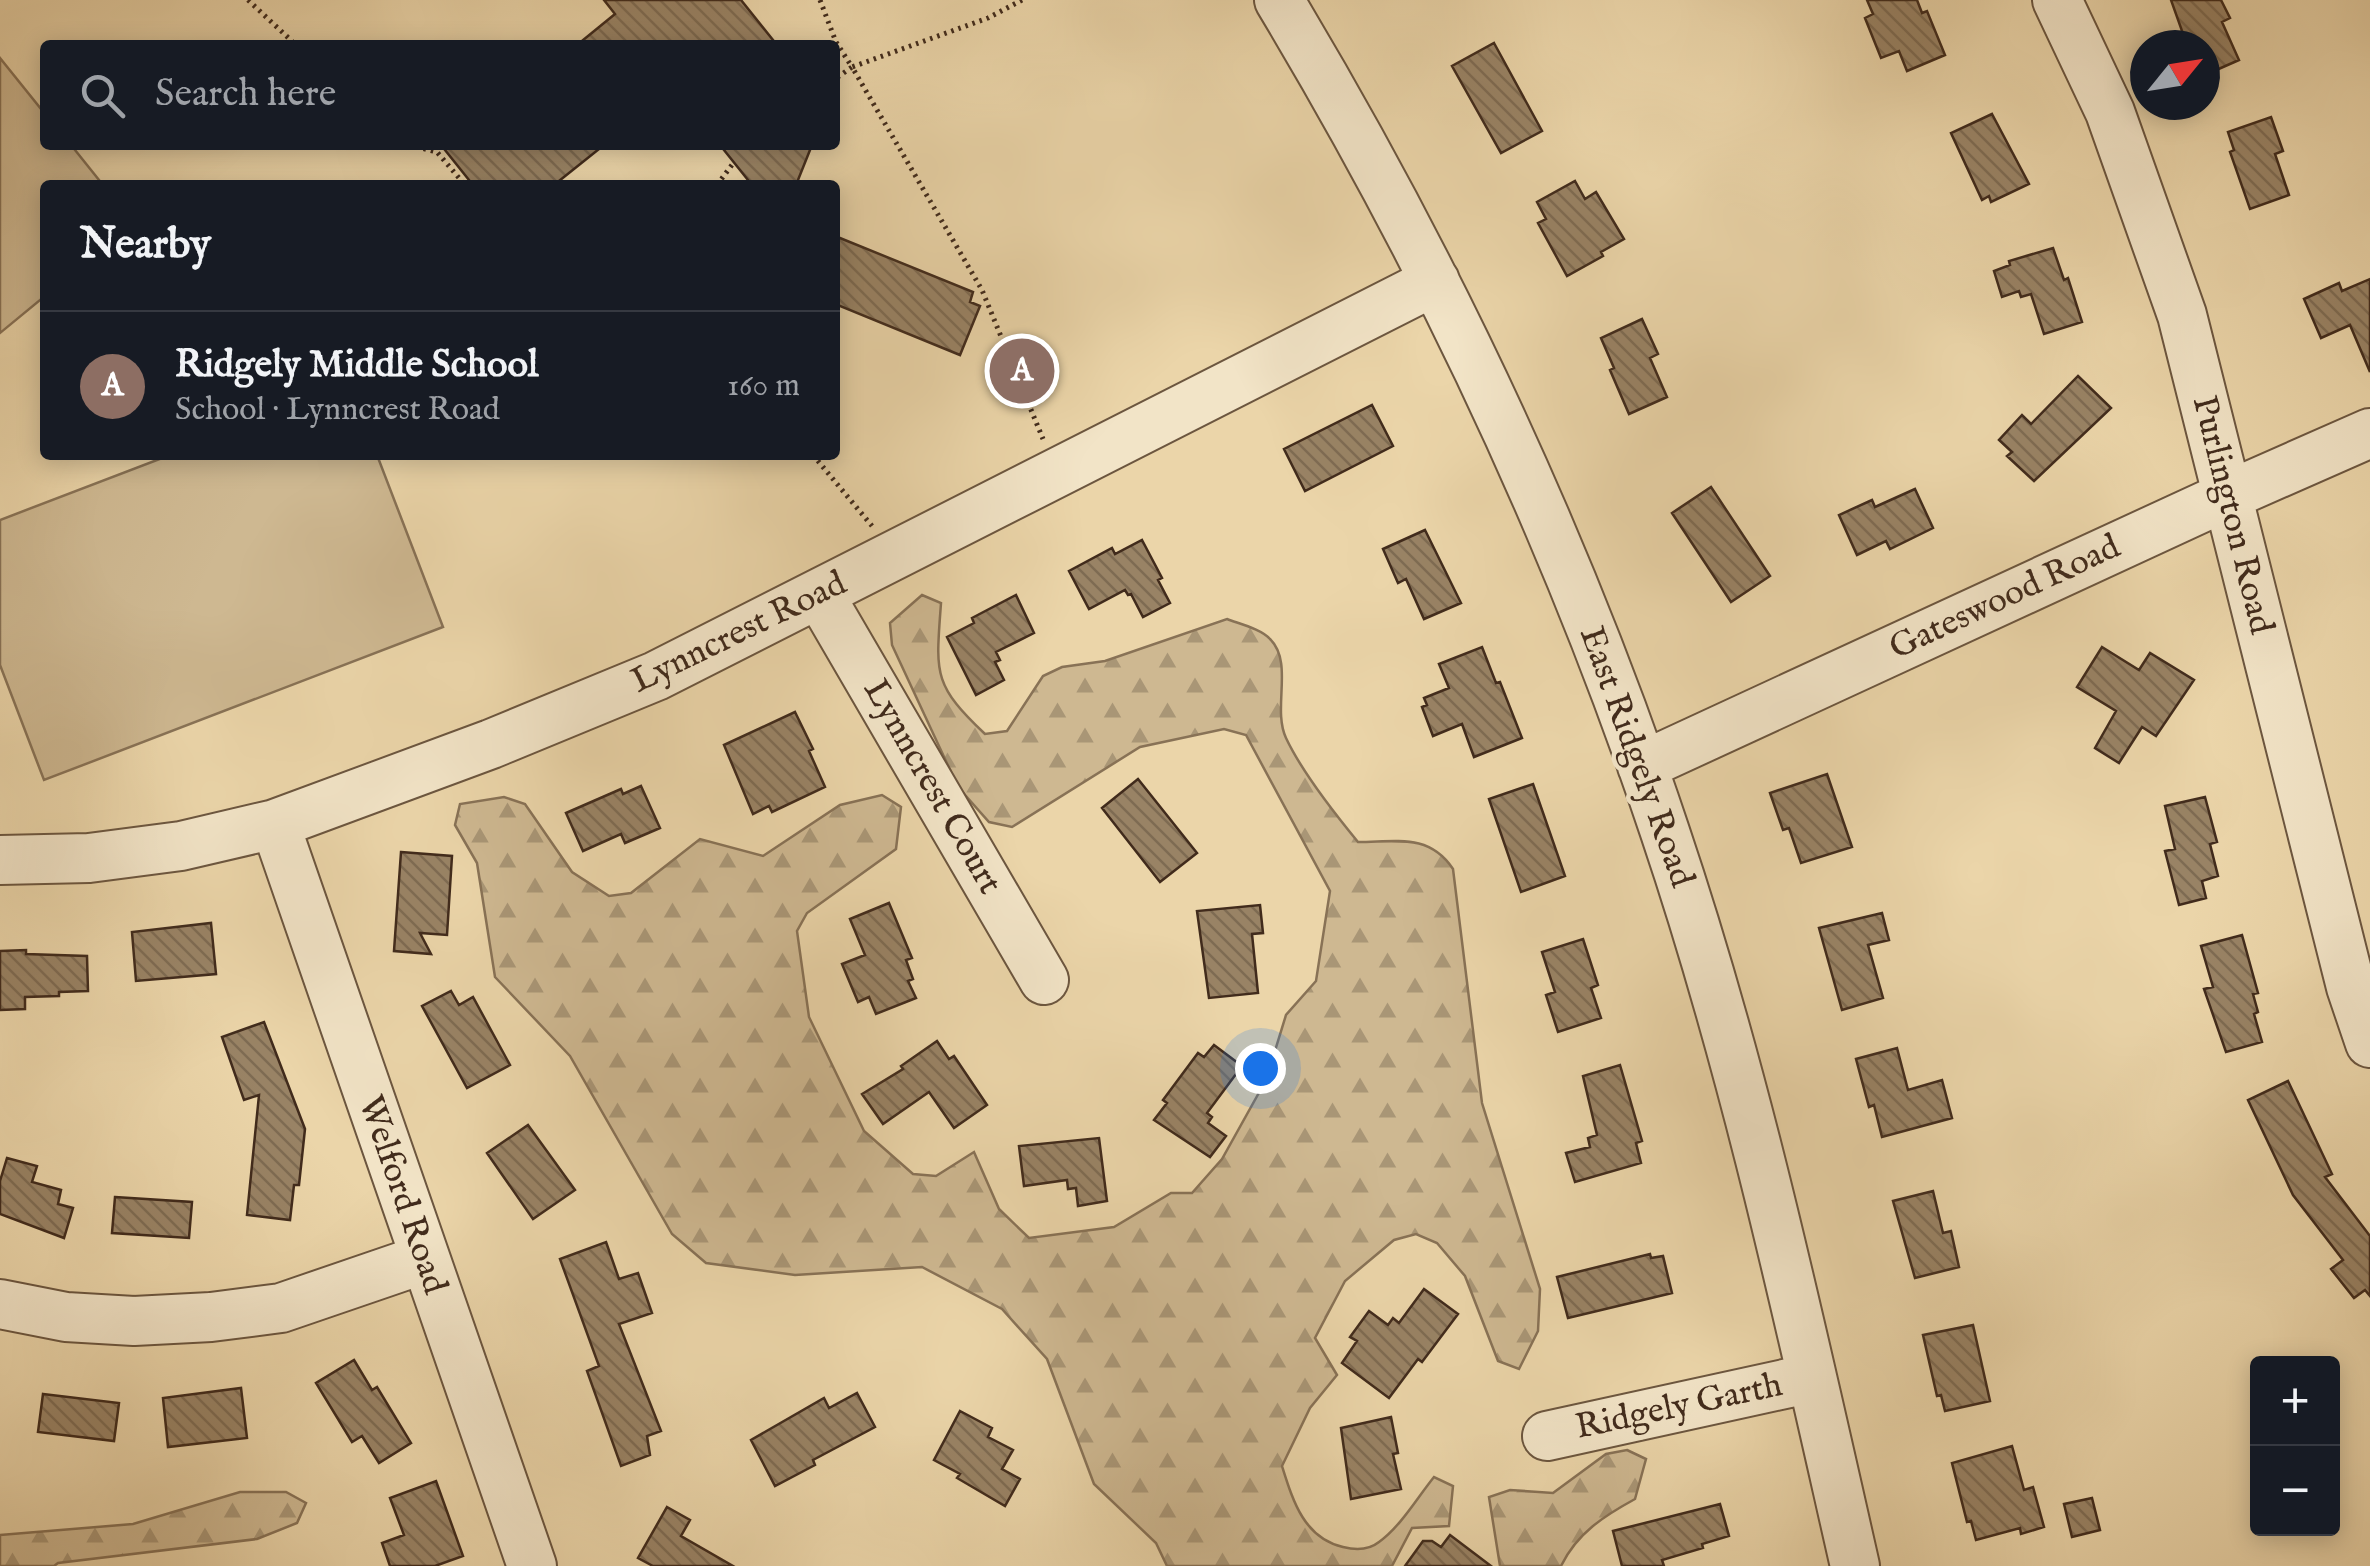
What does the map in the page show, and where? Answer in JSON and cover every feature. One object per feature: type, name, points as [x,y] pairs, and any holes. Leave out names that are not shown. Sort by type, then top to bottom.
[{"type":"street","name":"East Ridgely Road","points":[[1279,0],[1435,281],[1545,516],[1642,766],[1729,1043],[1854,1566]]},
{"type":"street","name":"Purlington Road","points":[[2057,0],[2110,112],[2182,315],[2351,987],[2370,1043]]},
{"type":"street","name":"Lynncrest Road","points":[[0,860],[90,858],[181,846],[275,824],[491,744],[638,684],[1435,281]]},
{"type":"street","name":"Gateswood Road","points":[[1642,766],[2370,433]]},
{"type":"street","name":"Lynncrest Court","points":[[819,594],[1044,980]]},
{"type":"street","name":"Welford Road","points":[[275,824],[532,1566]]},
{"type":"street","points":[[0,1304],[66,1317],[211,1317],[280,1308],[424,1259]]},
{"type":"street","name":"Ridgely Garth","points":[[1547,1436],[1812,1378]]},
{"type":"path","points":[[248,0],[291,40]]},
{"type":"path","points":[[820,0],[835,40]]},
{"type":"path","points":[[840,76],[988,18],[1022,0]]},
{"type":"path","points":[[840,48],[982,290],[1046,446]]},
{"type":"path","points":[[429,150],[438,152],[461,180]]},
{"type":"path","points":[[721,180],[734,162]]},
{"type":"path","points":[[817,460],[877,532]]},
{"type":"green space","points":[[0,58],[40,108],[40,150],[75,150],[99,180],[40,180],[40,300],[0,333]]},
{"type":"green space","points":[[157,460],[379,460],[443,627],[44,780],[0,665],[0,520]]},
{"type":"green space","points":[[922,595],[941,603],[938,646],[946,689],[985,734],[1007,731],[1043,676],[1062,667],[1105,661],[1227,619],[1261,632],[1270,639],[1281,660],[1281,713],[1286,738],[1309,778],[1349,831],[1358,842],[1422,845],[1444,858],[1453,869],[1482,1103],[1540,1289],[1538,1331],[1519,1369],[1498,1361],[1465,1276],[1437,1243],[1416,1234],[1394,1240],[1345,1281],[1315,1338],[1337,1375],[1310,1408],[1282,1466],[1309,1527],[1330,1542],[1352,1549],[1371,1547],[1387,1535],[1434,1477],[1453,1486],[1449,1526],[1412,1528],[1392,1566],[1167,1566],[1156,1543],[1094,1484],[1047,1359],[1002,1309],[922,1267],[795,1275],[706,1263],[672,1234],[570,1056],[495,977],[477,863],[455,825],[460,804],[504,797],[525,804],[572,872],[609,896],[631,893],[700,839],[763,856],[840,805],[882,795],[901,807],[896,849],[807,913],[797,931],[809,1017],[864,1131],[913,1174],[936,1176],[974,1152],[999,1209],[1029,1238],[1114,1227],[1171,1193],[1192,1193],[1222,1159],[1266,1080],[1286,1015],[1316,981],[1330,891],[1246,735],[1224,729],[1140,747],[1012,827],[989,822],[958,787],[892,645],[890,623]]},
{"type":"green space","points":[[1627,1450],[1646,1459],[1635,1499],[1592,1526],[1561,1566],[1500,1566],[1489,1497],[1510,1490],[1553,1493],[1606,1454]]},
{"type":"green space","points":[[240,1492],[286,1492],[306,1503],[297,1523],[257,1539],[54,1566],[0,1566],[0,1535],[133,1524]]},
{"type":"building","points":[[604,0],[741,0],[773,40],[583,40],[615,14]]},
{"type":"building","points":[[1867,0],[1917,0],[1922,13],[1927,11],[1945,55],[1907,71],[1899,51],[1881,58],[1865,18],[1873,14]]},
{"type":"building","points":[[2171,0],[2221,0],[2230,18],[2222,22],[2239,60],[2220,68],[2220,30],[2182,30]]},
{"type":"building","points":[[1494,43],[1542,131],[1501,153],[1452,66]]},
{"type":"building","points":[[1992,114],[2029,184],[1991,202],[1989,196],[1982,200],[1951,133]]},
{"type":"building","points":[[2271,117],[2283,151],[2275,154],[2289,195],[2250,209],[2230,152],[2234,150],[2228,132]]},
{"type":"building","points":[[445,150],[598,150],[560,180],[469,180]]},
{"type":"building","points":[[724,150],[810,150],[798,180],[748,180]]},
{"type":"building","points":[[1575,181],[1585,199],[1596,192],[1624,239],[1567,276],[1538,223],[1546,219],[1537,202]]},
{"type":"building","points":[[840,238],[973,292],[970,302],[980,306],[960,355],[840,306]]},
{"type":"building","points":[[2053,248],[2064,280],[2068,278],[2082,322],[2044,334],[2031,294],[2021,297],[2019,291],[2002,297],[1994,271],[2010,265],[2009,261]]},
{"type":"building","points":[[2370,279],[2370,372],[2350,325],[2321,338],[2304,299],[2339,283],[2342,291]]},
{"type":"building","points":[[1642,319],[1658,354],[1650,358],[1667,397],[1629,414],[1601,338]]},
{"type":"building","points":[[2078,376],[2111,408],[2034,481],[2007,456],[2012,452],[1999,440],[2022,415],[2031,424]]},
{"type":"building","points":[[1372,405],[1393,446],[1305,491],[1284,449]]},
{"type":"building","points":[[1711,487],[1770,576],[1731,602],[1672,513]]},
{"type":"building","points":[[1915,489],[1933,528],[1890,549],[1886,541],[1857,555],[1839,515],[1872,500],[1875,507]]},
{"type":"building","points":[[1425,530],[1461,603],[1424,619],[1406,579],[1398,583],[1383,549]]},
{"type":"building","points":[[1142,540],[1170,603],[1143,617],[1125,590],[1089,609],[1069,571],[1112,548],[1115,554]]},
{"type":"building","points":[[1016,595],[1034,633],[996,652],[1000,660],[995,662],[1004,680],[976,695],[947,637],[974,623],[972,618]]},
{"type":"building","points":[[1482,647],[1522,738],[1474,757],[1462,724],[1433,736],[1422,707],[1427,705],[1424,698],[1449,688],[1439,664]]},
{"type":"building","points":[[2102,647],[2139,670],[2150,653],[2194,680],[2156,736],[2142,727],[2119,763],[2095,748],[2116,711],[2077,687]]},
{"type":"building","points":[[795,712],[825,787],[772,812],[769,806],[753,814],[724,745]]},
{"type":"building","points":[[1827,774],[1852,847],[1801,863],[1789,828],[1783,830],[1770,793]]},
{"type":"building","points":[[1138,779],[1197,853],[1160,882],[1102,808]]},
{"type":"building","points":[[1533,784],[1565,876],[1521,892],[1489,799]]},
{"type":"building","points":[[641,786],[660,828],[625,843],[621,834],[583,851],[566,813],[621,789],[623,794]]},
{"type":"building","points":[[2205,797],[2217,842],[2210,844],[2218,876],[2202,881],[2206,898],[2179,905],[2165,851],[2175,849],[2165,806]]},
{"type":"building","points":[[401,852],[452,856],[447,935],[420,933],[431,954],[394,951]]},
{"type":"building","points":[[889,903],[912,958],[906,960],[913,979],[908,981],[916,998],[876,1014],[869,997],[858,1002],[842,964],[865,955],[850,919]]},
{"type":"building","points":[[1260,905],[1263,933],[1252,934],[1258,993],[1209,998],[1197,911]]},
{"type":"building","points":[[1882,913],[1889,940],[1868,945],[1883,998],[1842,1010],[1819,928]]},
{"type":"building","points":[[211,923],[216,974],[136,981],[132,932]]},
{"type":"building","points":[[2242,935],[2258,993],[2253,994],[2258,1012],[2254,1014],[2262,1042],[2226,1052],[2204,989],[2213,987],[2201,946]]},
{"type":"building","points":[[1583,939],[1598,985],[1591,988],[1601,1018],[1558,1032],[1546,995],[1555,992],[1542,952]]},
{"type":"building","points":[[26,950],[26,954],[87,956],[88,991],[25,997],[25,1009],[0,1010],[0,951]]},
{"type":"building","points":[[451,991],[459,1005],[473,997],[510,1065],[467,1088],[422,1006]]},
{"type":"building","points":[[264,1022],[305,1129],[299,1185],[294,1185],[290,1220],[247,1215],[259,1095],[244,1100],[222,1037]]},
{"type":"building","points":[[937,1041],[949,1059],[954,1056],[987,1105],[954,1128],[929,1092],[883,1124],[862,1094],[903,1069],[901,1066]]},
{"type":"building","points":[[1214,1045],[1242,1066],[1207,1113],[1212,1117],[1208,1123],[1226,1136],[1210,1157],[1154,1120],[1167,1103],[1163,1100],[1198,1053],[1204,1057]]},
{"type":"building","points":[[1897,1048],[1908,1090],[1942,1080],[1952,1118],[1882,1137],[1856,1059]]},
{"type":"building","points":[[1620,1065],[1642,1141],[1636,1143],[1641,1163],[1575,1182],[1566,1153],[1590,1147],[1588,1138],[1597,1135],[1583,1076]]},
{"type":"building","points":[[2288,1081],[2332,1174],[2325,1177],[2370,1236],[2370,1296],[2365,1290],[2354,1298],[2331,1269],[2343,1260],[2293,1195],[2248,1100]]},
{"type":"building","points":[[528,1125],[575,1190],[533,1219],[487,1153]]},
{"type":"building","points":[[1099,1138],[1107,1201],[1078,1206],[1076,1188],[1068,1189],[1067,1180],[1024,1186],[1019,1146]]},
{"type":"building","points":[[7,1158],[37,1166],[32,1182],[61,1190],[58,1204],[73,1208],[64,1238],[0,1214],[0,1181]]},
{"type":"building","points":[[1933,1191],[1943,1233],[1951,1231],[1959,1267],[1915,1278],[1893,1201]]},
{"type":"building","points":[[115,1197],[192,1202],[189,1238],[112,1233]]},
{"type":"building","points":[[606,1242],[619,1279],[638,1273],[652,1313],[619,1324],[661,1431],[647,1436],[650,1455],[621,1466],[587,1371],[599,1366],[560,1259]]},
{"type":"building","points":[[1650,1254],[1651,1258],[1663,1256],[1672,1293],[1568,1318],[1557,1277]]},
{"type":"building","points":[[1424,1289],[1458,1314],[1389,1398],[1342,1363],[1357,1341],[1350,1337],[1369,1311],[1388,1325],[1393,1318],[1399,1323]]},
{"type":"building","points":[[1973,1325],[1990,1401],[1945,1411],[1941,1395],[1937,1396],[1923,1335]]},
{"type":"building","points":[[354,1360],[372,1390],[377,1387],[411,1443],[379,1463],[362,1436],[352,1442],[316,1383]]},
{"type":"building","points":[[241,1388],[247,1438],[168,1447],[163,1398]]},
{"type":"building","points":[[857,1393],[875,1427],[813,1460],[815,1465],[775,1486],[751,1440],[824,1398],[829,1408]]},
{"type":"building","points":[[43,1394],[119,1403],[114,1441],[38,1432]]},
{"type":"building","points":[[960,1411],[992,1428],[988,1437],[1013,1450],[1002,1469],[1020,1479],[1005,1506],[934,1460]]},
{"type":"building","points":[[1391,1417],[1398,1453],[1393,1454],[1401,1489],[1351,1499],[1341,1428]]},
{"type":"building","points":[[2012,1446],[2024,1490],[2033,1487],[2044,1527],[2021,1534],[2020,1528],[1976,1540],[1971,1521],[1967,1522],[1952,1463]]},
{"type":"building","points":[[436,1481],[463,1556],[435,1566],[390,1566],[382,1543],[404,1535],[390,1498]]},
{"type":"building","points":[[2092,1498],[2100,1530],[2072,1537],[2064,1504]]},
{"type":"building","points":[[1720,1504],[1729,1536],[1662,1560],[1664,1566],[1622,1566],[1613,1531]]},
{"type":"building","points":[[667,1507],[690,1520],[681,1536],[733,1566],[653,1566],[638,1558]]},
{"type":"building","points":[[1450,1535],[1491,1566],[1405,1566],[1423,1541],[1441,1547]]},
{"type":"place","name":"Ridgely Middle School","points":[[1022,371]]}]
